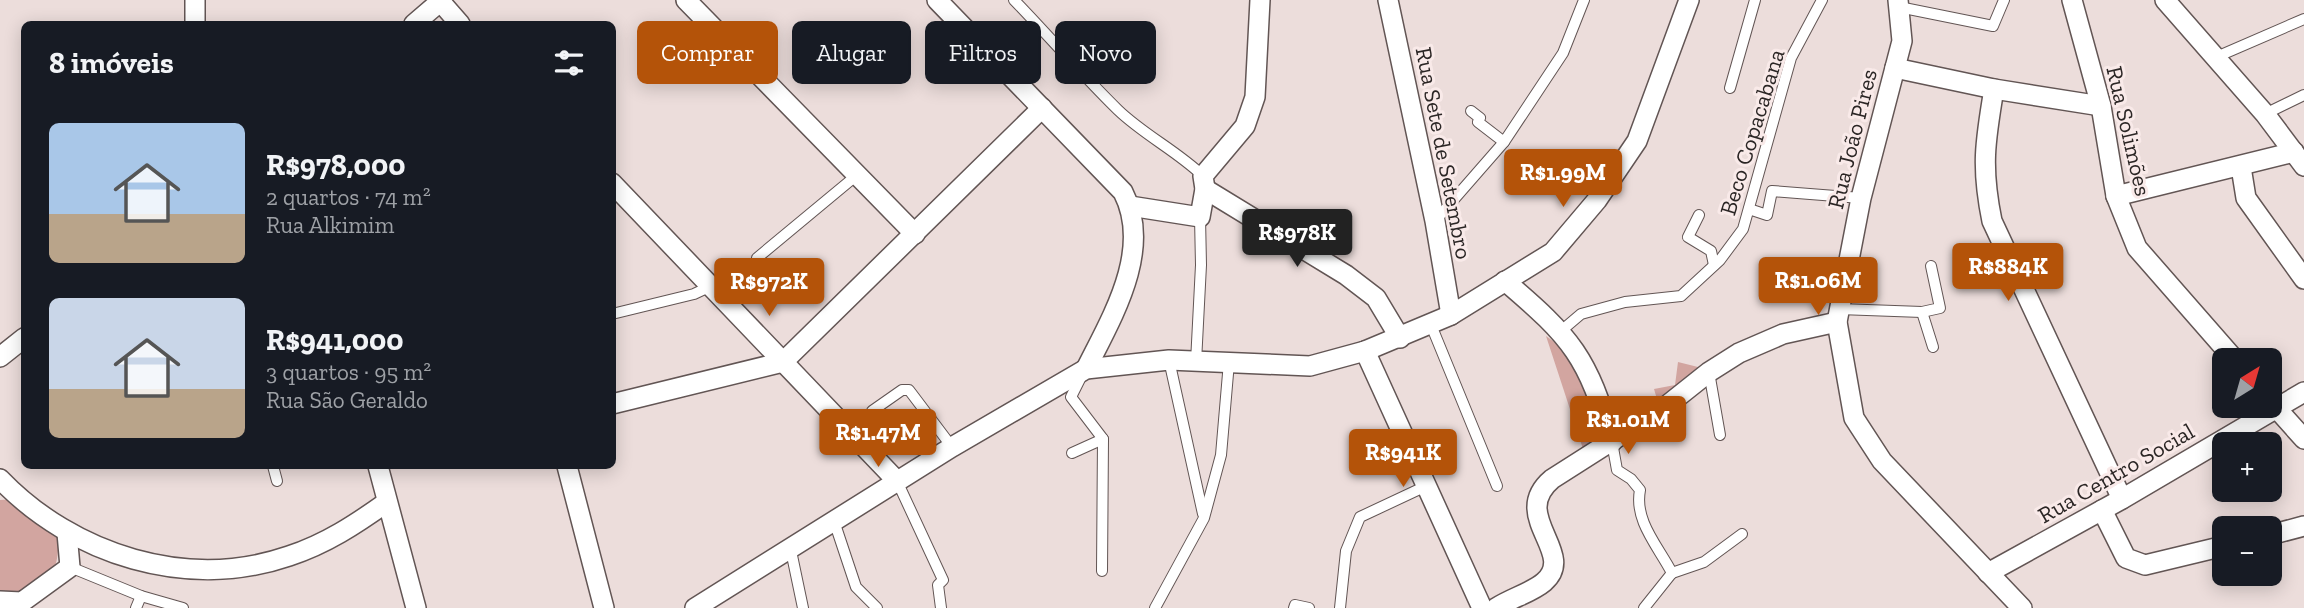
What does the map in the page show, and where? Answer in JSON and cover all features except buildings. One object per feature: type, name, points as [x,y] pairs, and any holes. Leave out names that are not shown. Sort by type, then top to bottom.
[{"type":"street","points":[[195,0],[195,21]]},
{"type":"street","points":[[417,21],[441,0],[457,21]]},
{"type":"street","points":[[686,0],[915,234]]},
{"type":"street","points":[[937,0],[1123,192],[1130,206],[1133,247],[1123,296],[1086,369]]},
{"type":"street","points":[[1130,206],[1200,217],[1204,183],[1245,126],[1255,97],[1260,0]]},
{"type":"street","name":"Rua Sete de Setembro","points":[[1388,0],[1435,221],[1451,315]]},
{"type":"street","points":[[695,608],[790,546],[1086,369],[1169,360],[1310,366],[1365,351],[1451,315],[1553,252],[1597,200],[1637,141],[1689,0]]},
{"type":"street","name":"Rua Solimões","points":[[2072,0],[2101,106],[2116,196],[2137,248],[2224,348]]},
{"type":"street","points":[[2166,0],[2299,159]]},
{"type":"street","name":"Rua João Pires","points":[[1898,4],[1902,41],[1861,198],[1838,316],[1854,418],[1882,461],[2022,608]]},
{"type":"street","points":[[1895,68],[1994,89],[2101,106]]},
{"type":"street","points":[[1994,89],[1985,140],[1983,178],[1992,221],[2122,499]]},
{"type":"street","points":[[616,403],[783,362],[1042,107]]},
{"type":"street","points":[[2116,196],[2241,167],[2299,159]]},
{"type":"street","points":[[2241,167],[2246,198],[2304,279]]},
{"type":"street","points":[[1204,183],[1346,275],[1376,298],[1400,338]]},
{"type":"street","points":[[616,187],[897,481]]},
{"type":"street","points":[[1505,281],[1561,331],[1582,358],[1598,391],[1612,442]]},
{"type":"street","points":[[1496,608],[1545,581],[1553,569],[1554,556],[1537,521],[1536,500],[1541,489],[1665,407],[1709,372],[1761,342],[1838,316]]},
{"type":"street","points":[[0,357],[21,340]]},
{"type":"street","points":[[1365,351],[1424,487],[1482,608]]},
{"type":"street","name":"Rua Centro Social","points":[[2282,401],[2304,392]]},
{"type":"street","points":[[2282,414],[2304,439]]},
{"type":"street","name":"Rua Centro Social","points":[[1987,573],[2122,499],[2251,418]]},
{"type":"street","points":[[379,469],[416,608]]},
{"type":"street","points":[[568,469],[604,608]]},
{"type":"street","points":[[0,479],[22,502],[66,533],[119,556],[175,568],[232,568],[288,557],[340,535],[387,502]]},
{"type":"street","points":[[2102,510],[2126,558],[2146,565],[2212,549]]},
{"type":"street","points":[[2282,532],[2304,526]]},
{"type":"street","points":[[0,601],[22,602],[70,567],[66,533]]},
{"type":"lane","points":[[1014,0],[1119,111],[1155,140],[1186,159],[1204,183]]},
{"type":"lane","points":[[1435,221],[1504,142],[1563,53],[1584,0]]},
{"type":"lane","points":[[1730,88],[1755,0]]},
{"type":"lane","name":"Beco Copacabana","points":[[1561,331],[1581,314],[1625,302],[1681,296],[1714,265],[1743,229],[1791,58],[1822,0]]},
{"type":"lane","points":[[1898,4],[1993,26],[2004,0]]},
{"type":"lane","points":[[2214,58],[2304,19]]},
{"type":"lane","points":[[2264,114],[2304,95]]},
{"type":"lane","points":[[1471,111],[1480,118],[1478,122],[1504,142]]},
{"type":"lane","points":[[757,258],[857,175]]},
{"type":"lane","points":[[1749,209],[1766,215],[1772,191],[1861,198]]},
{"type":"lane","points":[[1699,215],[1688,237],[1711,251],[1714,265]]},
{"type":"lane","points":[[1196,362],[1201,265],[1200,217]]},
{"type":"lane","points":[[1838,316],[1922,312],[1940,308],[1931,266]]},
{"type":"lane","points":[[616,313],[694,294],[711,286]]},
{"type":"lane","points":[[1922,312],[1933,347]]},
{"type":"lane","points":[[1431,325],[1497,486]]},
{"type":"lane","points":[[1169,360],[1204,518]]},
{"type":"lane","points":[[1155,608],[1204,518],[1222,456],[1229,361]]},
{"type":"lane","points":[[1086,369],[1071,397],[1103,439],[1102,571]]},
{"type":"lane","points":[[1709,372],[1720,435]]},
{"type":"lane","points":[[872,411],[902,390],[909,390],[952,447]]},
{"type":"lane","points":[[1072,453],[1103,439]]},
{"type":"lane","points":[[1612,442],[1617,470],[1632,479],[1640,490],[1637,505],[1642,523],[1672,573]]},
{"type":"lane","points":[[274,469],[277,481]]},
{"type":"lane","points":[[897,481],[943,580],[938,585],[941,608]]},
{"type":"lane","points":[[1339,608],[1346,551],[1360,517],[1424,487]]},
{"type":"lane","points":[[834,520],[856,587],[877,608]]},
{"type":"lane","points":[[1648,606],[1672,573],[1704,562],[1742,534]]},
{"type":"lane","points":[[790,546],[803,608]]},
{"type":"lane","points":[[70,567],[141,596],[183,608]]},
{"type":"lane","points":[[136,608],[141,596]]},
{"type":"lane","points":[[1294,608],[1295,604],[1309,608]]},
{"type":"shaded area","points":[[1546,336],[1570,358],[1591,399],[1604,446],[1585,455]]},
{"type":"shaded area","points":[[1678,362],[1702,368],[1659,406],[1654,389],[1675,385]]},
{"type":"shaded area","points":[[19,499],[59,532],[57,558],[51,574],[38,586],[15,599],[0,596],[0,500]]}]
